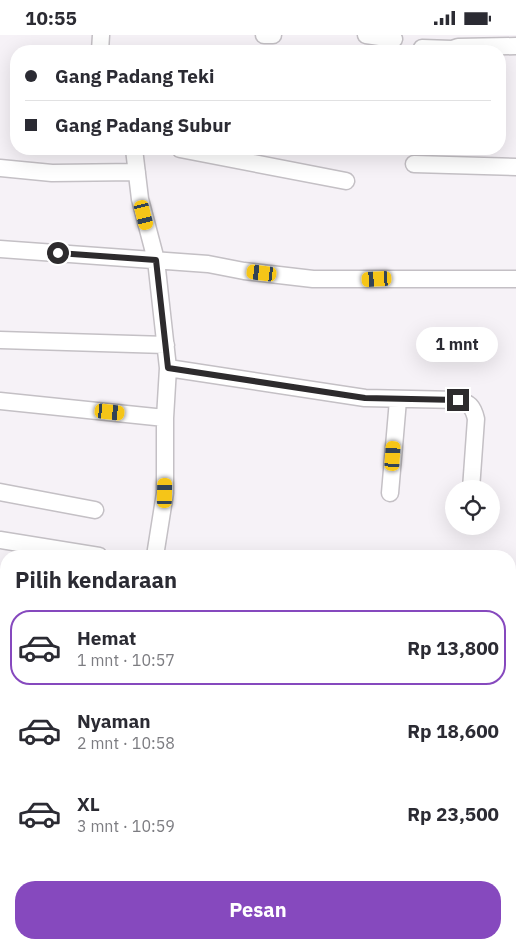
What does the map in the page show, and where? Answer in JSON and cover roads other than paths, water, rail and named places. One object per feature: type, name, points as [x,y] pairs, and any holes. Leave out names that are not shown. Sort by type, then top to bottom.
[{"type":"street","points":[[264,35],[273,35]]},
{"type":"street","points":[[366,35],[394,39]]},
{"type":"street","points":[[135,155],[140,199],[156,260],[168,368],[165,418],[165,493],[156,550]]},
{"type":"street","points":[[211,155],[346,181]]},
{"type":"street","points":[[414,164],[516,167]]},
{"type":"street","points":[[0,168],[52,173],[137,172]]},
{"type":"street","points":[[0,249],[208,264],[244,271],[313,279],[516,279]]},
{"type":"street","points":[[0,340],[166,345]]},
{"type":"street","points":[[168,368],[338,395],[398,400],[458,400],[469,403],[474,409],[476,419],[471,480]]},
{"type":"street","points":[[390,493],[398,400]]},
{"type":"street","points":[[0,401],[165,418]]},
{"type":"street","points":[[0,493],[95,510]]},
{"type":"street","points":[[0,541],[59,550]]}]
